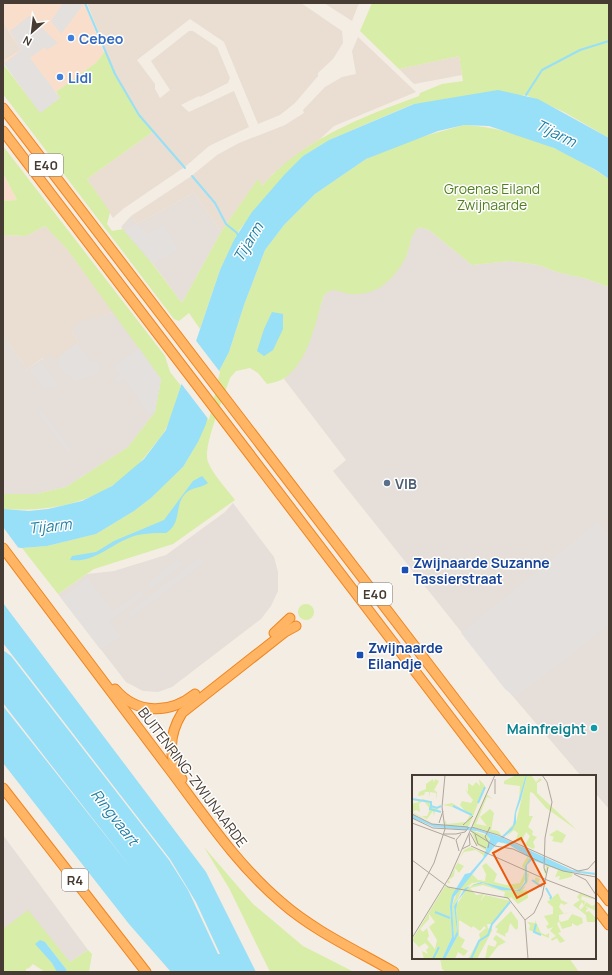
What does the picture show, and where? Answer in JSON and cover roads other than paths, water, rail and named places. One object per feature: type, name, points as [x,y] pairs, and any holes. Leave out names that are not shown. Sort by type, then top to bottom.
[{"type":"highway","name":"E40","points":[[3,108],[513,775]]},
{"type":"highway","name":"E40","points":[[3,131],[494,775]]},
{"type":"highway","name":"BUITENRING-ZWIJNAARDE","points":[[3,548],[193,801],[238,858],[280,902],[321,932],[394,972]]},
{"type":"highway","points":[[104,682],[113,687],[125,699],[141,707],[159,710],[174,707],[190,698],[282,626],[290,618]]},
{"type":"highway","points":[[193,801],[192,792],[179,775],[171,751],[171,739],[178,720],[187,708],[285,632],[296,626]]},
{"type":"highway","name":"R4","points":[[3,788],[146,972]]},
{"type":"highway","points":[[596,884],[609,901]]},
{"type":"highway","points":[[596,908],[609,926]]},
{"type":"water","name":"Tijarm","points":[[498,90],[538,99],[609,138],[609,179],[596,170],[554,148],[489,126],[464,125],[438,131],[366,159],[315,194],[284,225],[265,250],[244,305],[229,352],[218,373],[206,424],[198,442],[183,467],[151,498],[134,511],[96,534],[47,546],[22,548],[3,546],[3,509],[29,511],[48,509],[82,501],[112,486],[144,459],[166,430],[220,270],[234,240],[252,212],[303,156],[329,140],[414,104]]},
{"type":"water","points":[[272,312],[283,314],[283,329],[273,350],[264,356],[257,351],[264,329]]},
{"type":"water","points":[[202,476],[208,483],[187,492],[180,502],[174,524],[166,533],[133,536],[94,556],[86,559],[70,560],[72,556],[96,552],[114,541],[164,520],[193,481]]},
{"type":"water","name":"Ringvaart","points":[[3,603],[206,872],[256,972],[171,972],[129,924],[3,763],[3,706],[132,869],[3,703],[3,650],[11,656],[169,860],[188,890],[218,954],[220,954],[196,902],[170,859],[3,643]]},
{"type":"water","points":[[40,940],[45,942],[67,972],[57,972],[52,963],[35,944]]},
{"type":"waterway","points":[[85,3],[115,74],[139,115],[185,168]]},
{"type":"waterway","points":[[526,95],[542,70],[580,50],[609,41]]},
{"type":"waterway","name":"Tijarm","points":[[192,176],[215,203],[226,224],[237,233],[238,236]]},
{"type":"place","name":"Cebeo","points":[[71,38]]},
{"type":"place","name":"Lidl","points":[[60,77]]},
{"type":"place","name":"VIB","points":[[387,483]]},
{"type":"place","name":"Zwijnaarde Suzanne Tassierstraat","points":[[405,570]]},
{"type":"place","name":"Zwijnaarde Eilandje","points":[[360,655]]},
{"type":"place","name":"Mainfreight","points":[[594,728]]},
{"type":"park label","name":"Groenas Eiland Zwijnaarde","points":[[492,196]]}]
